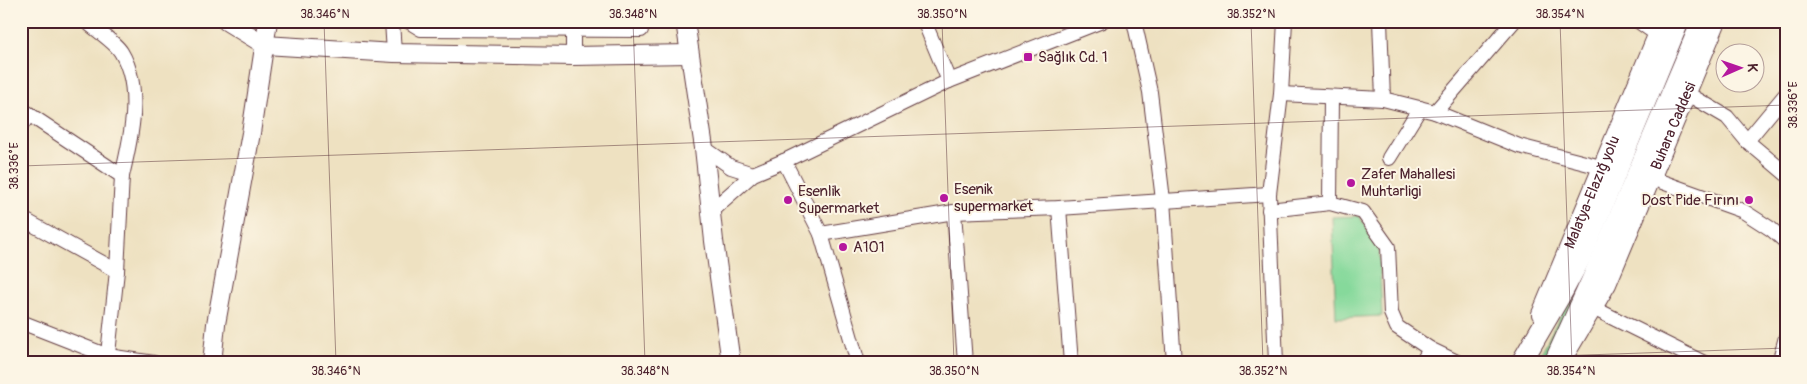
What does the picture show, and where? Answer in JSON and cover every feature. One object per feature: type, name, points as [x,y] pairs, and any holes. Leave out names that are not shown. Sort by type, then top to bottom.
[{"type":"highway","points":[[1521,363],[1582,255],[1679,21]]},
{"type":"highway","points":[[1554,363],[1596,273],[1702,21]]},
{"type":"main road","points":[[226,21],[265,45],[394,53],[573,56],[689,54]]},
{"type":"main road","points":[[212,363],[216,324],[249,142],[268,21]]},
{"type":"main road","points":[[685,21],[704,148],[731,363]]},
{"type":"main road","name":"Buhara Caddesi","points":[[1559,363],[1607,284],[1717,21]]},
{"type":"main road","name":"Malatya-Elazığ yolu","points":[[1521,363],[1660,28]]},
{"type":"street","points":[[86,21],[120,51],[133,78],[132,136],[122,176],[117,271],[107,360]]},
{"type":"street","points":[[392,21],[394,53]]},
{"type":"street","points":[[408,21],[421,29],[622,26],[641,30],[642,21]]},
{"type":"street","points":[[924,21],[949,80]]},
{"type":"street","points":[[711,211],[753,174],[784,161],[949,80],[1102,21]]},
{"type":"street","points":[[1134,21],[1150,92],[1163,200],[1174,363]]},
{"type":"street","points":[[1276,363],[1269,194],[1281,94],[1285,21]]},
{"type":"street","points":[[1380,21],[1383,99]]},
{"type":"street","points":[[1435,112],[1514,21]]},
{"type":"street","points":[[1638,21],[1660,28]]},
{"type":"street","points":[[573,26],[573,56]]},
{"type":"street","points":[[1686,93],[1728,117],[1747,141],[1786,174]]},
{"type":"street","points":[[1281,94],[1383,99],[1435,112],[1519,146],[1593,165],[1602,170]]},
{"type":"street","points":[[1747,141],[1786,94]]},
{"type":"street","points":[[1330,203],[1331,97]]},
{"type":"street","points":[[1389,158],[1420,108]]},
{"type":"street","points":[[24,116],[122,176]]},
{"type":"street","points":[[704,148],[731,167],[753,174]]},
{"type":"street","points":[[784,161],[820,234],[858,363]]},
{"type":"street","points":[[1651,178],[1743,211],[1771,229],[1786,242]]},
{"type":"street","points":[[820,234],[954,212],[1059,208],[1269,194]]},
{"type":"street","points":[[1270,210],[1330,203],[1363,212],[1388,248],[1391,313],[1397,327],[1430,350],[1459,363]]},
{"type":"street","points":[[1059,208],[1071,363]]},
{"type":"street","points":[[954,212],[965,363]]},
{"type":"street","points":[[21,218],[117,271]]},
{"type":"street","points":[[1594,308],[1704,363]]},
{"type":"street","points":[[21,322],[107,360],[154,363]]},
{"type":"street","points":[[1779,363],[1786,337]]},
{"type":"street","points":[[1422,363],[1430,350]]},
{"type":"green space","points":[[1689,21],[1697,21],[1582,290],[1544,363],[1536,363],[1576,285]]},
{"type":"green space","points":[[1359,216],[1379,246],[1382,316],[1336,318],[1332,217]]},
{"type":"place","name":"Sağlık Cd. 1","points":[[1028,57]]},
{"type":"place","name":"Zafer Mahallesi Muhtarligi","points":[[1351,183]]},
{"type":"place","name":"Esenik supermarket","points":[[944,198]]},
{"type":"place","name":"Esenlik Supermarket","points":[[788,200]]},
{"type":"place","name":"Dost Pide Fırını","points":[[1749,200]]},
{"type":"place","name":"A101","points":[[843,247]]}]
